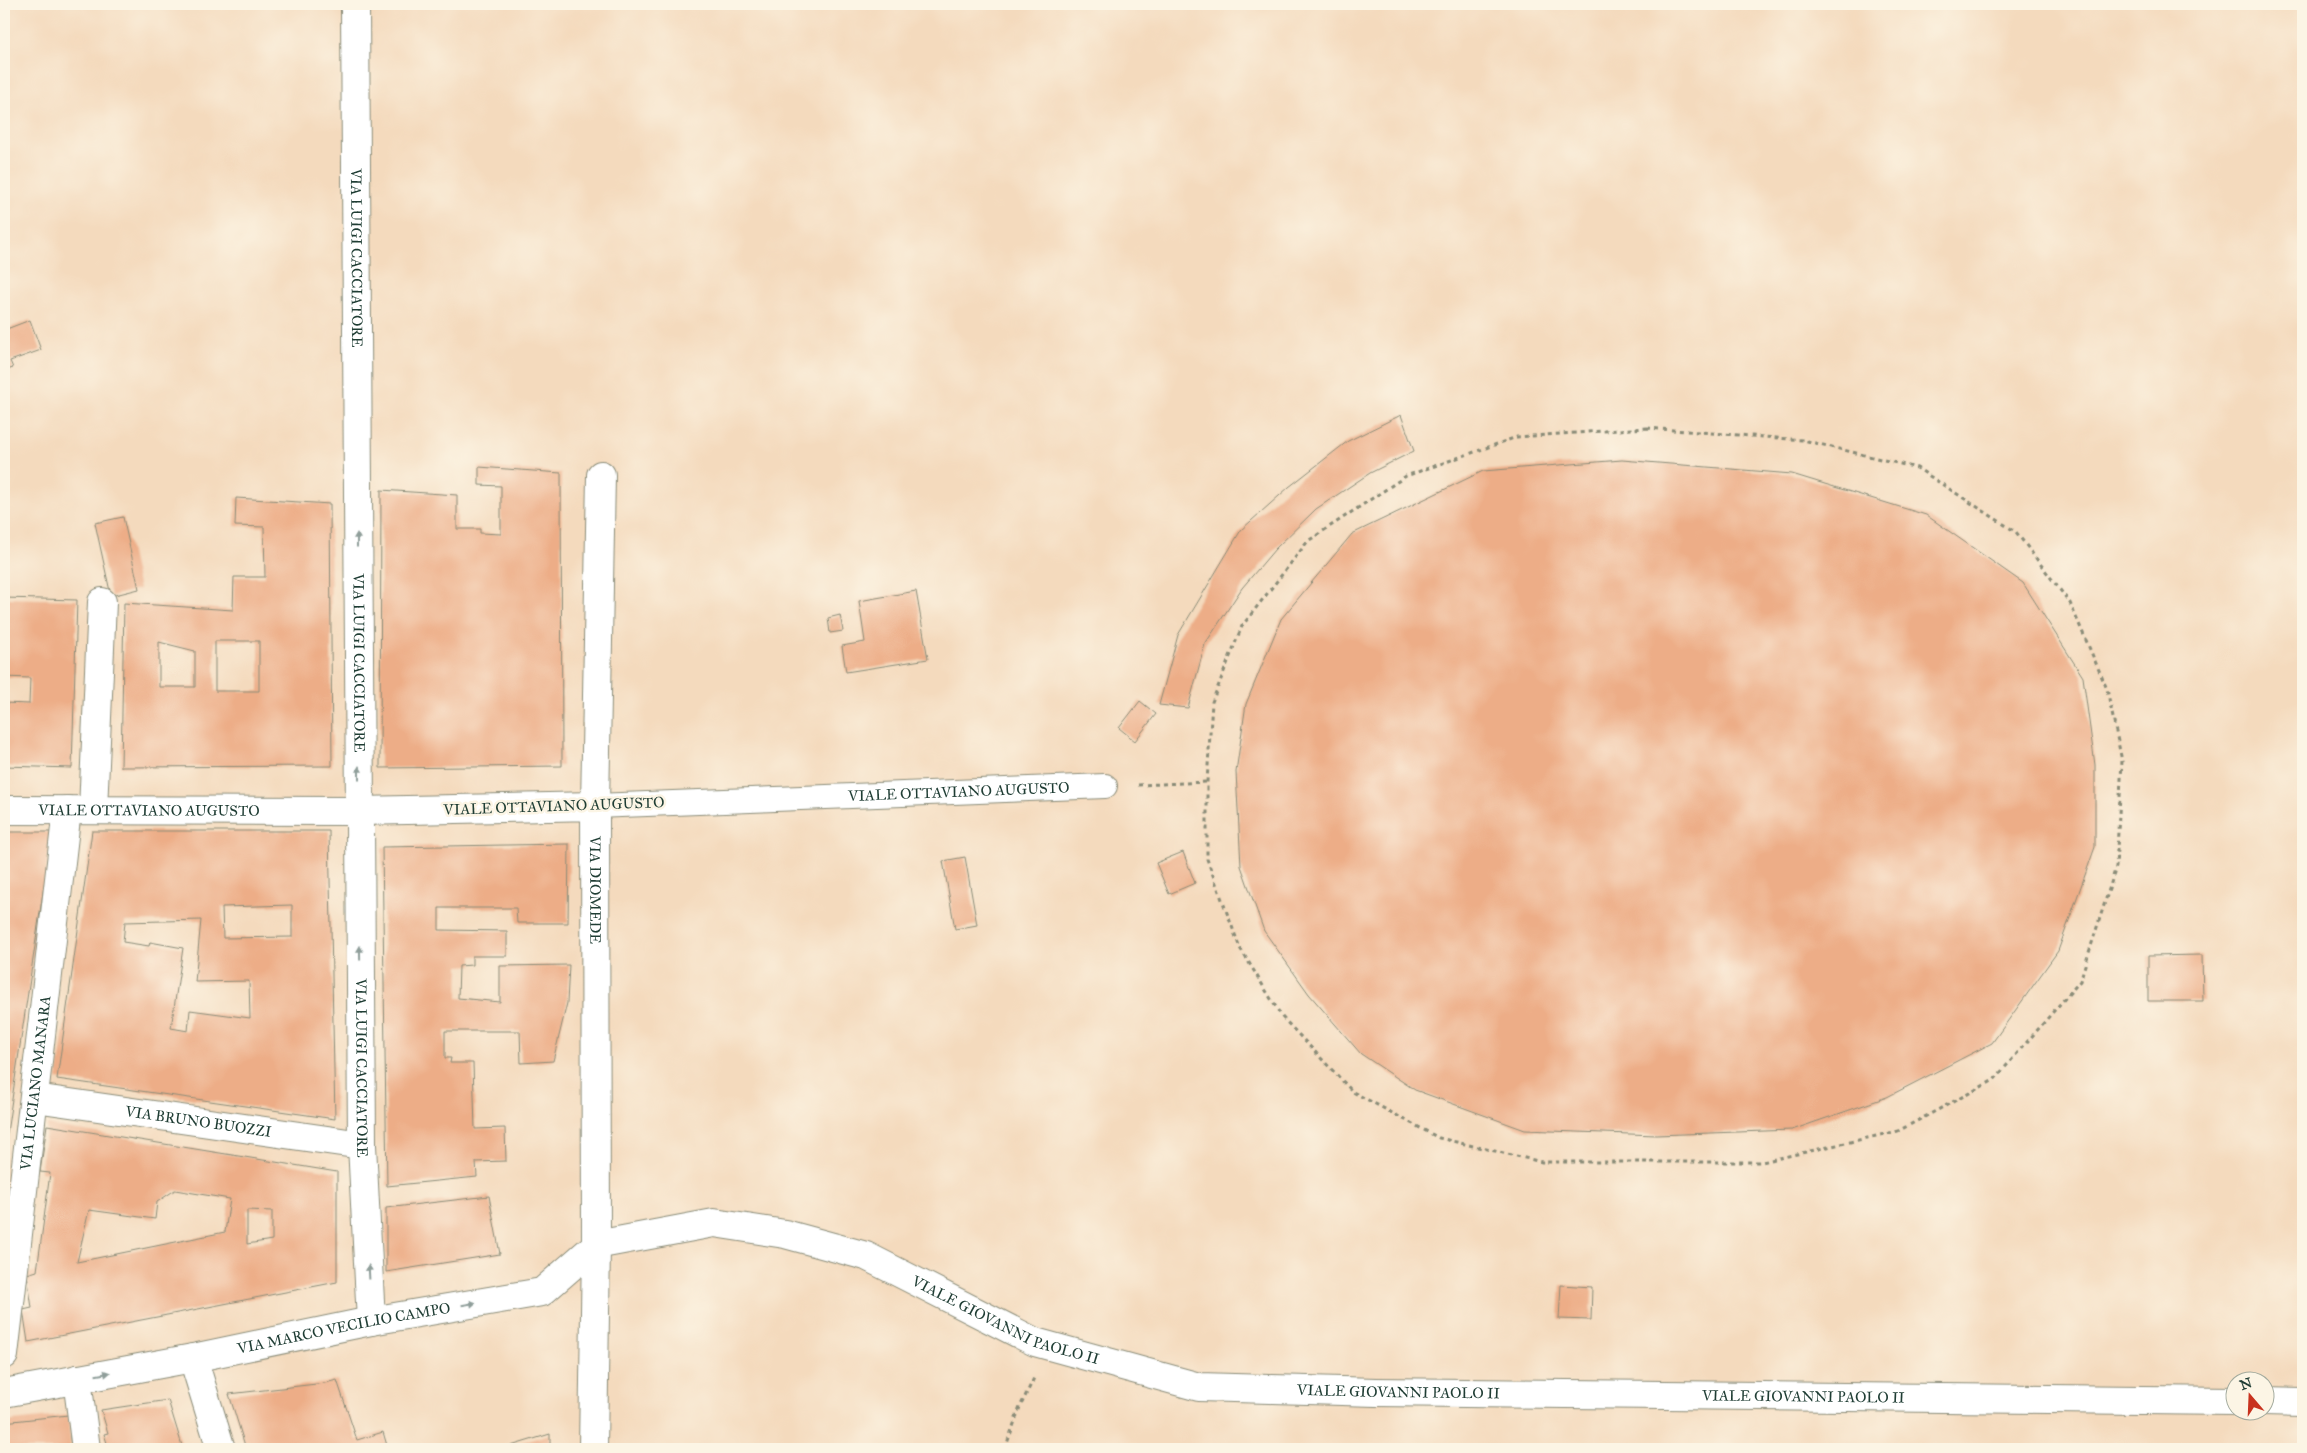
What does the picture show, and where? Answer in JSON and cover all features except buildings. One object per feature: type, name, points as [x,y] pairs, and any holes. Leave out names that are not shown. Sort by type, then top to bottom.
[{"type":"street","name":"VIA LUIGI CACCIATORE","points":[[355,4],[362,1145],[371,1321]]},
{"type":"street","name":"VIA DIOMEDE","points":[[593,1449],[596,1245],[595,806],[601,475]]},
{"type":"street","name":"VIA LUCIANO MANARA","points":[[4,1355],[35,1098],[80,810],[102,602]]},
{"type":"street","name":"VIALE OTTAVIANO AUGUSTO","points":[[4,810],[359,811],[595,806],[1105,786]]},
{"type":"street","name":"VIA BRUNO BUOZZI","points":[[35,1098],[362,1145]]},
{"type":"street","name":"VIALE GIOVANNI PAOLO II","points":[[596,1245],[714,1223],[785,1234],[866,1256],[1036,1342],[1199,1387],[1376,1392],[2224,1401]]},
{"type":"street","name":"VIA MARCO VECILIO CAMPO","points":[[4,1393],[193,1358],[371,1321],[542,1292],[596,1245]]},
{"type":"street","points":[[193,1358],[221,1449]]},
{"type":"street","points":[[77,1379],[86,1449]]},
{"type":"street","points":[[2274,1401],[2303,1402]]},
{"type":"path","points":[[1647,428],[1803,440],[1918,468],[2016,532],[2070,603],[2107,689],[2122,761],[2116,867],[2080,981],[1994,1080],[1898,1131],[1762,1162],[1542,1162],[1439,1138],[1353,1092],[1282,1017],[1240,948],[1207,859],[1207,782],[1212,702],[1242,626],[1308,541],[1406,476],[1517,437],[1647,428]]},
{"type":"path","points":[[1105,786],[1207,782]]},
{"type":"path","points":[[1005,1449],[1020,1407],[1050,1346]]}]
